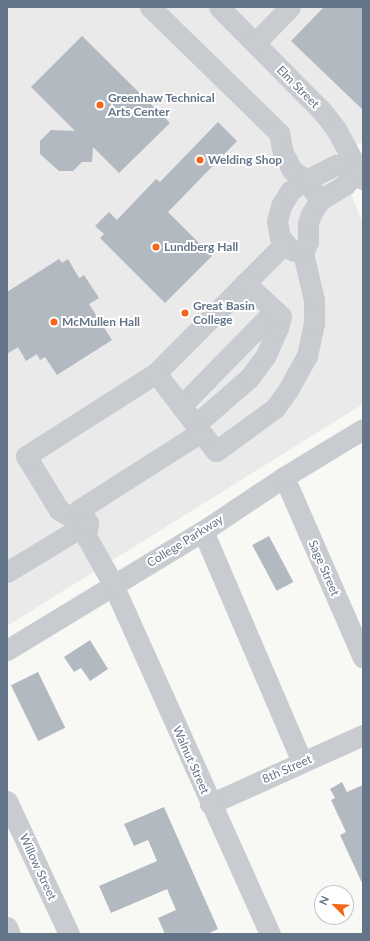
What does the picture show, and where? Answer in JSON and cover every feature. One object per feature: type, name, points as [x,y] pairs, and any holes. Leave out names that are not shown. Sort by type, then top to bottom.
[{"type":"street","points":[[150,7],[279,133],[283,153],[292,170],[306,180],[320,200]]},
{"type":"street","name":"Elm Street","points":[[219,7],[322,111],[336,129],[362,172]]},
{"type":"street","points":[[255,43],[277,11]]},
{"type":"street","points":[[303,254],[290,249],[284,244],[280,237],[277,221],[281,206],[290,191],[306,180],[336,165],[362,172]]},
{"type":"street","points":[[156,373],[216,451],[275,408],[288,390],[307,356],[314,324],[314,300],[303,254],[308,242],[308,223],[311,214],[320,200],[345,185],[362,172]]},
{"type":"street","points":[[86,524],[59,510],[26,456],[156,373],[284,244]]},
{"type":"street","points":[[198,429],[249,378],[265,357],[278,328],[281,316],[245,283]]},
{"type":"street","points":[[181,406],[275,310]]},
{"type":"street","name":"Walnut Street","points":[[198,429],[80,509],[86,524],[86,536],[113,584],[210,804],[270,934]]},
{"type":"street","name":"College Parkway","points":[[7,650],[113,584],[203,531],[284,477],[363,430]]},
{"type":"street","name":"Sage Street","points":[[284,477],[363,658]]},
{"type":"street","points":[[7,572],[86,524]]},
{"type":"street","points":[[203,531],[302,762]]},
{"type":"street","name":"8th Street","points":[[210,804],[363,735]]},
{"type":"street","name":"Willow Street","points":[[7,801],[64,932]]},
{"type":"street","points":[[7,927],[10,934]]},
{"type":"shaded area","name":"Great Basin College","points":[[7,7],[363,7],[363,142],[334,155],[363,223],[363,404],[7,626]]},
{"type":"building","points":[[324,7],[363,7],[363,110],[291,41]]},
{"type":"building","name":"Greenhaw Technical Arts Center","points":[[82,36],[170,123],[119,173],[93,147],[92,162],[82,162],[73,171],[59,171],[40,154],[40,141],[51,130],[75,131],[31,87]]},
{"type":"building","name":"Lundberg Hall","points":[[218,122],[237,141],[168,212],[212,256],[165,303],[100,238],[104,234],[95,226],[109,212],[117,220],[156,179],[160,182]]},
{"type":"building","name":"McMullen Hall","points":[[59,259],[62,263],[68,259],[79,278],[84,275],[99,298],[89,304],[112,340],[57,375],[45,357],[40,360],[37,354],[26,361],[18,347],[7,354],[7,292]]},
{"type":"building","points":[[269,536],[293,582],[277,591],[252,545]]},
{"type":"building","points":[[90,640],[108,669],[90,681],[81,668],[74,672],[64,657]]},
{"type":"building","points":[[38,672],[65,728],[38,741],[11,685]]},
{"type":"building","points":[[342,782],[347,792],[363,785],[363,885],[340,835],[346,832],[331,800],[335,798],[330,789]]},
{"type":"building","points":[[164,807],[218,929],[207,934],[165,934],[158,918],[176,910],[167,889],[111,913],[99,886],[157,861],[148,840],[134,846],[124,824]]},
{"type":"place","name":"Greenhaw Technical Arts Center","points":[[100,105]]},
{"type":"place","name":"Welding Shop","points":[[200,160]]},
{"type":"place","name":"Lundberg Hall","points":[[156,247]]},
{"type":"place","name":"Great Basin College","points":[[185,313]]},
{"type":"place","name":"McMullen Hall","points":[[54,322]]}]
